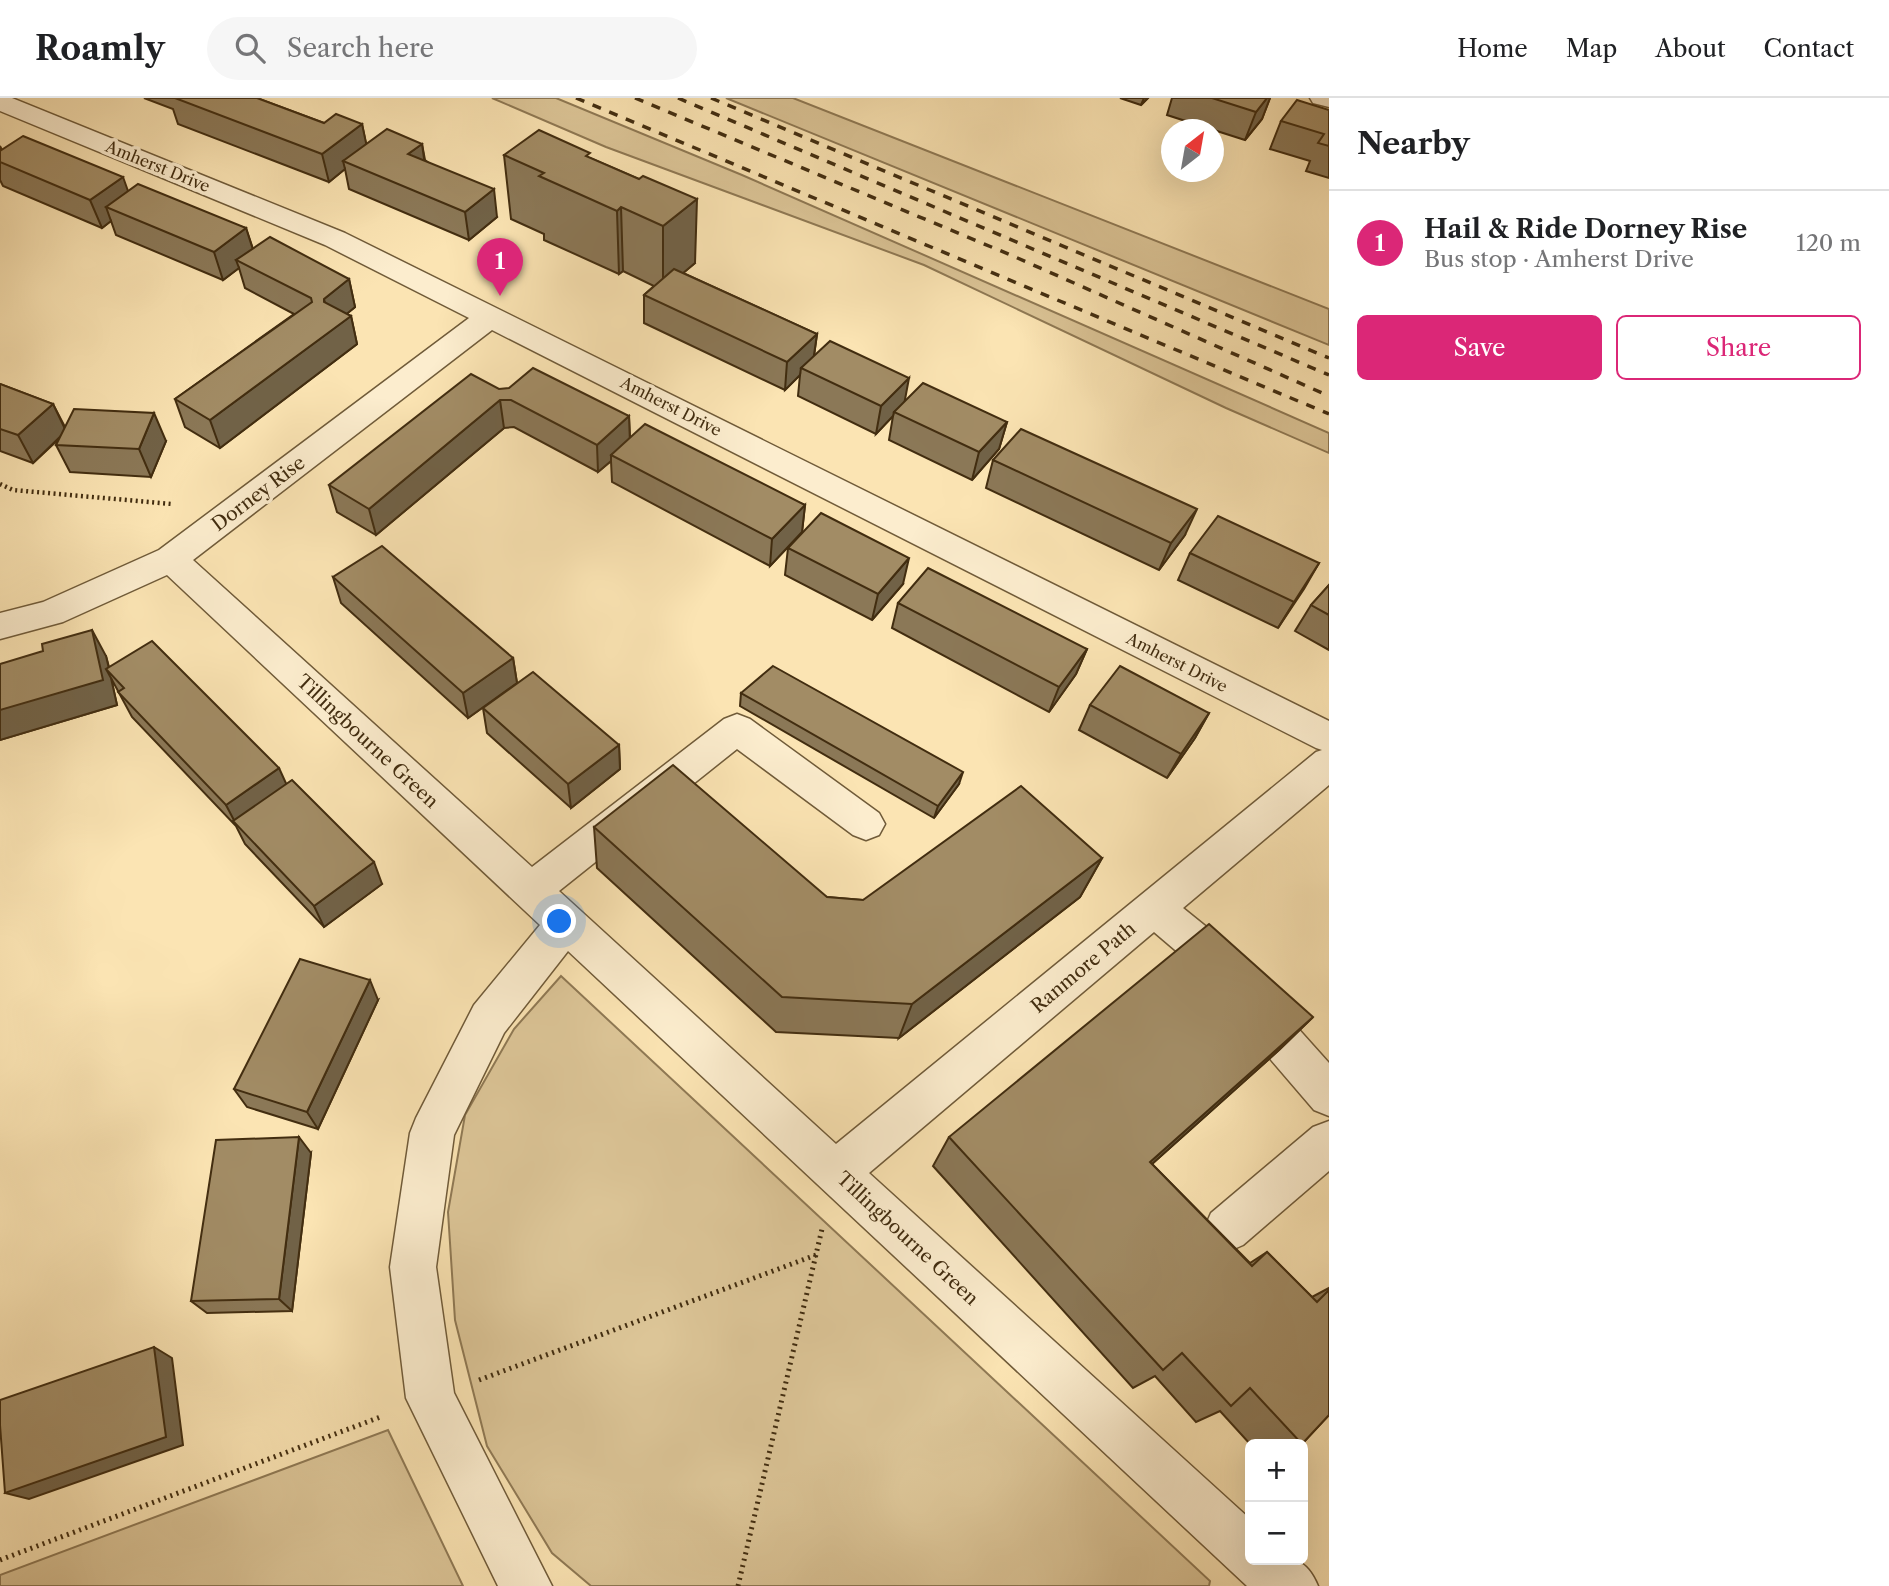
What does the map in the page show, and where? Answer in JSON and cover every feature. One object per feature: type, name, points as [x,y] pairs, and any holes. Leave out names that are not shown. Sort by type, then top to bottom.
[{"type":"street","points":[[1322,98],[1329,100]]},
{"type":"street","name":"Amherst Drive","points":[[0,102],[335,239],[1329,738]]},
{"type":"street","name":"Dorney Rise","points":[[0,626],[51,614],[171,559],[492,316]]},
{"type":"street","name":"Tillingbourne Green","points":[[171,559],[1266,1572]]},
{"type":"street","points":[[530,891],[737,729],[866,824]]},
{"type":"street","name":"Ranmore Path","points":[[836,1172],[1329,763]]},
{"type":"street","points":[[1154,908],[1195,942],[1329,1094]]},
{"type":"street","points":[[526,1586],[430,1398],[413,1268],[432,1133],[489,1019],[566,923]]},
{"type":"street","points":[[1227,1228],[1329,1142]]},
{"type":"path","points":[[0,484],[13,490],[176,504]]},
{"type":"path","points":[[738,1586],[836,1172]]},
{"type":"shaded area","points":[[492,98],[556,98],[742,175],[1329,433],[1329,453],[1226,408],[924,265],[606,147]]},
{"type":"shaded area","points":[[726,98],[793,98],[1329,309],[1329,345]]},
{"type":"shaded area","points":[[561,976],[1210,1581],[1209,1586],[591,1586],[552,1553],[487,1446],[455,1320],[448,1212],[465,1115],[514,1029]]},
{"type":"shaded area","points":[[388,1430],[463,1586],[0,1586],[0,1575]]},
{"type":"building","points":[[175,98],[257,98],[324,123],[336,114],[362,124],[322,154]]},
{"type":"building","points":[[1212,98],[1267,98],[1256,112]]},
{"type":"building","points":[[1297,100],[1329,110],[1329,146],[1318,143],[1324,134],[1281,121]]},
{"type":"building","points":[[387,129],[422,144],[408,154],[494,189],[465,212],[343,161]]},
{"type":"building","points":[[539,130],[590,153],[586,156],[639,179],[643,176],[697,199],[663,226],[621,207],[617,211],[539,176],[544,173],[504,155]]},
{"type":"building","points":[[23,136],[123,177],[90,200],[0,162],[0,151]]},
{"type":"building","points":[[138,184],[246,228],[214,252],[106,207]]},
{"type":"building","points":[[270,237],[349,279],[324,299],[324,302],[351,316],[210,420],[175,399],[312,302],[311,298],[236,260]]},
{"type":"building","points":[[674,269],[817,334],[787,362],[644,295]]},
{"type":"building","points":[[830,341],[909,378],[881,406],[801,368]]},
{"type":"building","points":[[533,368],[629,416],[597,445],[511,400],[500,400],[369,509],[329,485],[471,374],[499,389],[509,388]]},
{"type":"building","points":[[923,383],[1007,422],[979,452],[894,412]]},
{"type":"building","points":[[0,384],[53,404],[18,435],[0,429]]},
{"type":"building","points":[[74,409],[154,413],[139,449],[56,445]]},
{"type":"building","points":[[645,424],[805,505],[772,539],[611,455]]},
{"type":"building","points":[[1021,429],[1197,509],[1171,543],[993,460]]},
{"type":"building","points":[[821,513],[909,558],[878,594],[788,548]]},
{"type":"building","points":[[1218,516],[1319,563],[1294,602],[1190,553]]},
{"type":"building","points":[[382,546],[513,658],[463,693],[333,577]]},
{"type":"building","points":[[928,568],[1087,649],[1059,687],[898,603]]},
{"type":"building","points":[[1329,585],[1329,615],[1311,605]]},
{"type":"building","points":[[92,630],[103,680],[0,710],[0,664],[43,651],[42,644]]},
{"type":"building","points":[[152,641],[279,768],[226,805],[118,692],[124,688],[106,669]]},
{"type":"building","points":[[773,666],[963,772],[938,806],[741,693]]},
{"type":"building","points":[[1120,666],[1209,713],[1181,754],[1090,705]]},
{"type":"building","points":[[533,672],[619,745],[568,784],[483,708]]},
{"type":"building","points":[[673,765],[827,897],[863,900],[1021,786],[1102,858],[912,1004],[782,997],[594,827]]},
{"type":"building","points":[[292,780],[374,862],[314,906],[233,821]]},
{"type":"building","points":[[1209,924],[1313,1017],[1150,1162],[1252,1266],[1267,1252],[1317,1302],[1329,1290],[1329,1415],[1307,1439],[1297,1439],[1250,1388],[1231,1406],[1182,1353],[1163,1370],[949,1137]]},
{"type":"building","points":[[300,959],[370,980],[307,1112],[234,1089]]},
{"type":"building","points":[[299,1137],[279,1299],[191,1301],[216,1140]]},
{"type":"building","points":[[154,1347],[166,1437],[5,1493],[0,1400]]},
{"type":"railway","points":[[576,98],[1329,414]]},
{"type":"railway","points":[[635,98],[1013,256],[1329,396]]},
{"type":"railway","points":[[678,98],[1329,375]]},
{"type":"railway","points":[[711,98],[1329,358]]},
{"type":"place","name":"Hail & Ride Dorney Rise","points":[[500,296]]}]
